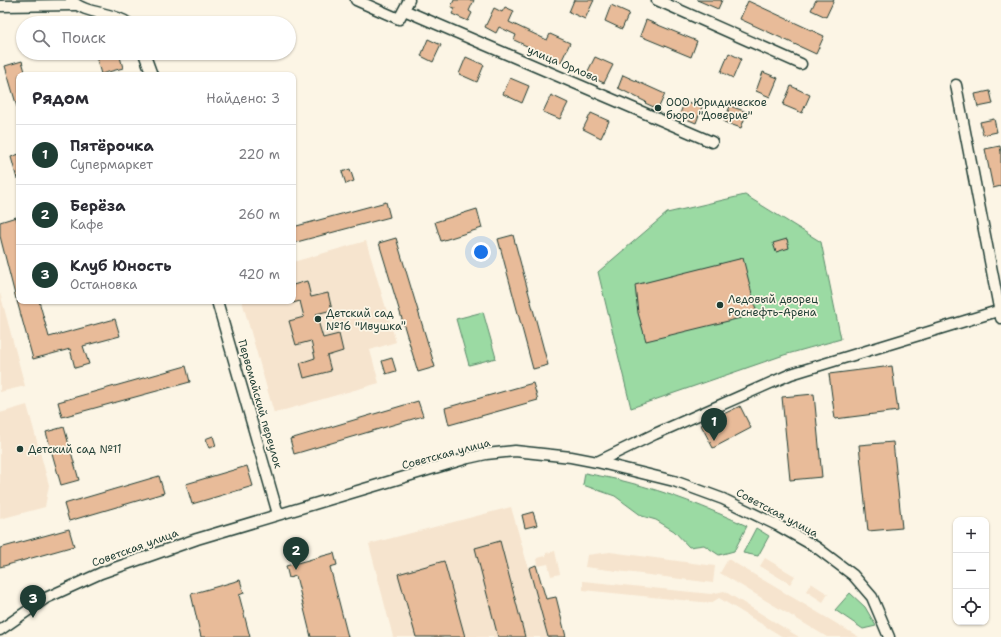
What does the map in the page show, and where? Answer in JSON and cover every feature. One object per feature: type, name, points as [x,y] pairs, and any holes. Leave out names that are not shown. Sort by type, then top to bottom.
[{"type":"street","points":[[356,0],[399,19],[409,0]]},
{"type":"street","points":[[657,0],[801,64]]},
{"type":"street","points":[[0,6],[73,2],[83,8],[114,16]]},
{"type":"street","name":"улица Орлова","points":[[404,10],[712,142]]},
{"type":"street","points":[[147,60],[151,72]]},
{"type":"street","points":[[597,462],[655,434],[791,374],[1000,313],[956,85]]},
{"type":"street","name":"Первомайский переулок","points":[[219,304],[278,514]]},
{"type":"street","name":"Советская улица","points":[[0,630],[46,598],[85,579],[186,543],[278,514],[468,458],[486,454],[515,451],[571,457],[674,481],[724,499],[779,526],[816,547],[853,575],[872,597],[889,637]]},
{"type":"shaded area","name":"Детский сад №16 \"Ивушка\"","points":[[366,241],[396,342],[370,350],[379,383],[274,413],[243,304],[296,304],[296,261]]},
{"type":"shaded area","points":[[0,293],[25,386],[0,392]]},
{"type":"shaded area","name":"Детский сад №11","points":[[27,405],[49,485],[45,507],[0,519],[0,413]]},
{"type":"shaded area","points":[[511,507],[548,637],[393,637],[369,544]]},
{"type":"shaded area","points":[[555,551],[560,574],[551,576],[548,564],[538,566],[537,558],[546,556],[546,553]]},
{"type":"shaded area","points":[[610,552],[715,566],[713,583],[585,567],[587,555]]},
{"type":"shaded area","points":[[765,558],[795,576],[790,584],[760,566]]},
{"type":"shaded area","points":[[728,559],[859,637],[827,637],[720,573]]},
{"type":"shaded area","points":[[583,581],[711,594],[724,591],[799,637],[783,637],[719,598],[711,603],[583,590]]},
{"type":"shaded area","points":[[811,583],[828,594],[823,602],[806,591]]},
{"type":"green space","name":"Ледовый дворец Роснефть-Арена","points":[[745,195],[821,242],[841,339],[784,355],[631,408],[598,272],[667,213]]},
{"type":"green space","points":[[483,312],[496,358],[469,365],[456,319]]},
{"type":"green space","points":[[585,473],[658,491],[703,507],[747,526],[734,551],[719,555],[704,545],[689,547],[674,531],[656,520],[642,516],[615,496],[583,485]]},
{"type":"green space","points":[[756,528],[769,536],[758,556],[743,553]]},
{"type":"green space","points":[[850,593],[865,607],[876,626],[863,629],[835,610]]},
{"type":"building","points":[[454,0],[474,0],[469,11],[472,13],[468,21],[452,14],[455,8],[451,7]]},
{"type":"building","points":[[574,0],[594,0],[585,19],[569,12]]},
{"type":"building","points":[[697,0],[722,0],[718,9]]},
{"type":"building","points":[[816,0],[834,0],[826,17],[811,10]]},
{"type":"building","points":[[748,1],[824,36],[816,54],[740,19]]},
{"type":"building","points":[[611,5],[629,13],[622,29],[605,21]]},
{"type":"building","points":[[505,7],[514,11],[509,22],[547,40],[550,34],[570,43],[561,62],[514,40],[516,35],[499,27],[496,33],[485,27],[494,8],[502,12]]},
{"type":"building","points":[[646,20],[697,41],[691,57],[640,36]]},
{"type":"building","points":[[428,39],[441,45],[433,62],[421,56]]},
{"type":"building","points":[[729,53],[741,59],[733,78],[721,72]]},
{"type":"building","points":[[466,57],[484,65],[477,82],[459,74]]},
{"type":"building","points":[[595,57],[613,65],[604,83],[586,75]]},
{"type":"building","points":[[97,60],[121,60],[123,68],[108,72],[100,72]]},
{"type":"building","points":[[22,61],[25,72],[16,72],[16,104],[5,66]]},
{"type":"building","points":[[763,72],[778,78],[770,97],[756,91]]},
{"type":"building","points":[[623,75],[665,94],[658,109],[618,88]]},
{"type":"building","points":[[510,78],[529,86],[522,103],[503,94]]},
{"type":"building","points":[[791,86],[810,95],[802,113],[783,105]]},
{"type":"building","points":[[990,91],[993,104],[978,107],[975,94]]},
{"type":"building","points":[[551,95],[568,103],[560,119],[543,112]]},
{"type":"building","points":[[685,101],[702,107],[696,123],[679,116]]},
{"type":"building","points":[[730,106],[747,112],[741,128],[724,122]]},
{"type":"building","points":[[591,113],[609,121],[601,138],[583,129]]},
{"type":"building","points":[[994,119],[997,132],[983,135],[980,122]]},
{"type":"building","points":[[1000,146],[1001,186],[993,188],[985,149]]},
{"type":"building","points":[[16,155],[16,175],[11,157]]},
{"type":"building","points":[[350,169],[354,181],[346,184],[342,172]]},
{"type":"building","points":[[386,202],[390,217],[296,242],[296,226]]},
{"type":"building","points":[[477,209],[482,228],[441,241],[435,222]]},
{"type":"building","points":[[16,217],[16,299],[0,236],[0,222]]},
{"type":"building","points":[[513,235],[548,365],[533,369],[498,239]]},
{"type":"building","points":[[396,238],[435,367],[418,372],[379,243]]},
{"type":"building","points":[[787,239],[789,248],[776,252],[773,243]]},
{"type":"building","points":[[743,258],[757,314],[646,341],[638,313],[635,285]]},
{"type":"building","points":[[307,281],[311,297],[328,293],[332,310],[316,314],[323,338],[339,334],[343,351],[327,356],[331,371],[304,378],[300,363],[315,358],[311,341],[296,345],[289,321],[304,317],[300,301],[296,302],[296,284]]},
{"type":"building","points":[[18,304],[40,304],[49,337],[115,319],[120,336],[83,346],[89,364],[75,368],[70,349],[33,359]]},
{"type":"building","points":[[392,358],[396,371],[386,374],[382,361]]},
{"type":"building","points":[[186,366],[190,382],[62,417],[58,402]]},
{"type":"building","points":[[892,366],[898,411],[835,419],[829,374]]},
{"type":"building","points":[[533,383],[538,400],[449,425],[445,408]]},
{"type":"building","points":[[814,394],[822,477],[790,480],[782,397]]},
{"type":"building","points":[[418,401],[423,416],[294,454],[290,439]]},
{"type":"building","points":[[740,406],[751,428],[713,448],[701,425]]},
{"type":"building","points":[[64,427],[79,480],[61,485],[46,432]]},
{"type":"building","points":[[213,436],[216,446],[209,448],[205,439]]},
{"type":"building","points":[[893,442],[902,528],[868,531],[859,445]]},
{"type":"building","points":[[247,466],[253,486],[192,504],[186,484]]},
{"type":"building","points":[[159,476],[164,493],[69,521],[64,504]]},
{"type":"building","points":[[533,512],[537,525],[525,528],[522,515]]},
{"type":"building","points":[[69,529],[74,546],[0,567],[0,548]]},
{"type":"building","points":[[500,541],[525,637],[498,637],[475,548]]},
{"type":"building","points":[[334,553],[337,565],[330,567],[348,637],[311,637],[296,576],[289,578],[286,566]]},
{"type":"building","points":[[444,561],[465,637],[416,637],[398,574]]},
{"type":"building","points":[[536,565],[546,599],[556,597],[566,637],[548,637],[529,568]]},
{"type":"building","points":[[240,580],[244,593],[239,595],[250,637],[201,637],[191,594]]},
{"type":"place","name":"ООО Юридическое бюро \"Доверие\"","points":[[658,108]]},
{"type":"place","name":"Ледовый дворец Роснефть-Арена","points":[[720,305]]},
{"type":"place","name":"Детский сад №16 \"Ивушка\"","points":[[318,319]]},
{"type":"place","name":"Пятёрочка","points":[[714,441]]},
{"type":"place","name":"Детский сад №11","points":[[20,449]]},
{"type":"place","name":"Берёза","points":[[296,570]]},
{"type":"place","name":"Клуб Юность","points":[[33,618]]}]
